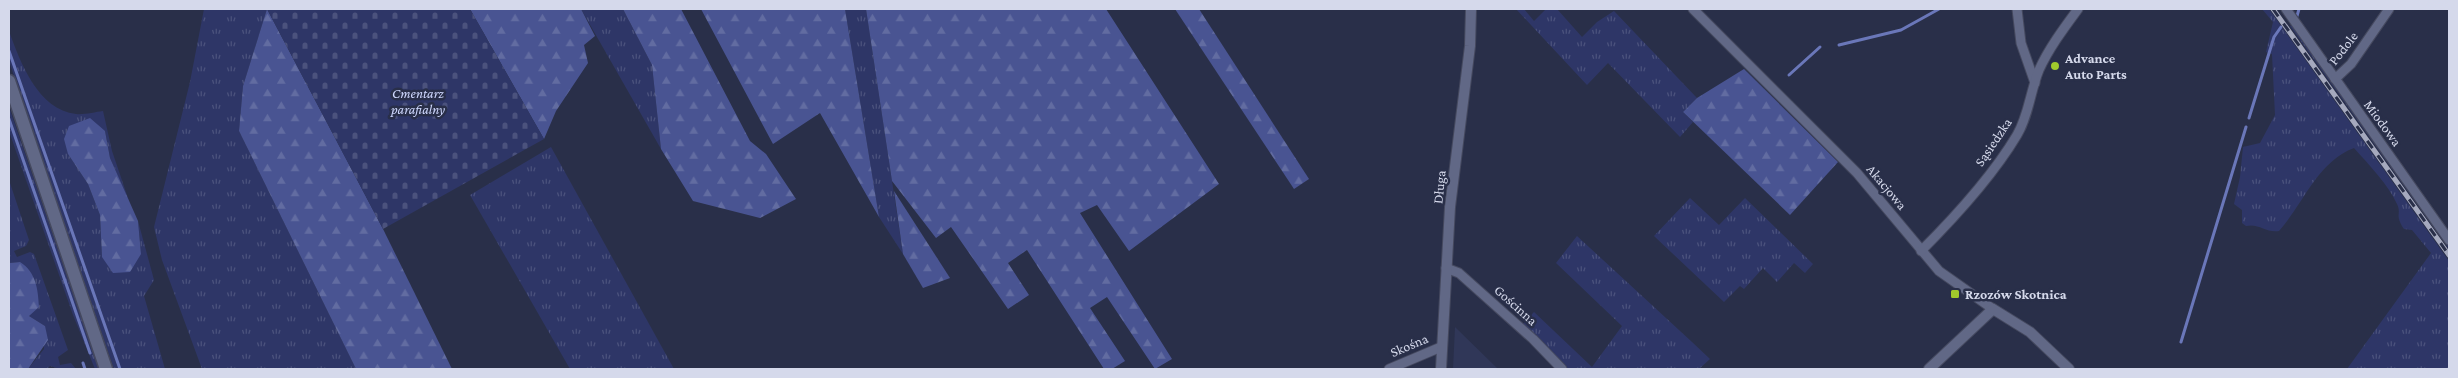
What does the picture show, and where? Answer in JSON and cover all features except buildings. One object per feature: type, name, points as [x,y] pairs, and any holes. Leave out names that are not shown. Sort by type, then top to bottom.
[{"type":"main road","points":[[9,81],[106,369]]},
{"type":"street","name":"Długa","points":[[1441,369],[1450,208],[1470,46],[1471,9]]},
{"type":"street","name":"Akacjowa","points":[[1693,9],[1858,173],[1939,271],[2030,332],[2069,369]]},
{"type":"street","points":[[2017,9],[2022,43],[2035,83]]},
{"type":"street","name":"Sąsiedzka","points":[[1921,251],[1943,229],[2003,156],[2027,116],[2035,83],[2049,50],[2078,9]]},
{"type":"street","name":"Podole","points":[[2335,79],[2351,64],[2389,9]]},
{"type":"street","name":"Miodowa","points":[[2291,16],[2449,240]]},
{"type":"street","name":"Gościnna","points":[[1446,268],[1459,273],[1534,340],[1562,369]]},
{"type":"street","points":[[1929,369],[1993,309]]},
{"type":"street","name":"Skośna","points":[[1389,369],[1441,347]]},
{"type":"shaded area","points":[[1455,327],[1498,369],[1453,369]]},
{"type":"green space","points":[[204,9],[267,9],[243,86],[239,131],[356,369],[202,369],[162,260],[154,227],[190,82]]},
{"type":"green space","points":[[267,9],[383,229],[452,369],[356,369],[239,131],[243,86]]},
{"type":"green space","name":"Cmentarz parafialny","points":[[267,9],[470,9],[544,139],[383,229]]},
{"type":"green space","points":[[470,9],[581,9],[595,36],[584,45],[588,63],[556,111],[544,139]]},
{"type":"green space","points":[[581,9],[623,9],[652,65],[661,149]]},
{"type":"green space","points":[[623,9],[681,9],[750,141],[766,154],[796,199],[760,218],[693,201],[661,149],[652,65]]},
{"type":"green space","points":[[701,9],[845,9],[879,217],[820,113],[773,144]]},
{"type":"green space","points":[[845,9],[866,9],[903,254],[879,217]]},
{"type":"green space","points":[[866,9],[1106,9],[1219,184],[1129,251],[1097,205],[1080,213],[1172,359],[1155,369],[1107,297],[1090,308],[1125,361],[1112,369],[1104,369],[1027,250],[1008,263],[1029,295],[1008,309],[951,227],[936,238],[892,181]]},
{"type":"green space","points":[[1175,9],[1199,9],[1309,179],[1294,189]]},
{"type":"green space","points":[[1516,9],[1524,9],[1534,21],[1546,9],[1557,9],[1582,37],[1597,22],[1614,11],[1697,98],[1683,112],[1693,122],[1680,137],[1608,63],[1587,85]]},
{"type":"green space","points":[[2262,9],[2269,9],[2449,261],[2449,369],[2347,369],[2431,253],[2412,230],[2404,229],[2399,220],[2398,207],[2389,189],[2354,148],[2341,154],[2330,163],[2312,184],[2279,231],[2270,231],[2251,225],[2246,226],[2242,223],[2242,210],[2234,204],[2240,177],[2243,147],[2260,143],[2275,115],[2272,54],[2266,52],[2273,22]]},
{"type":"green space","points":[[2293,24],[2449,242],[2449,249],[2290,26]]},
{"type":"green space","points":[[9,31],[32,83],[51,104],[63,111],[76,114],[103,111],[112,151],[130,204],[110,158],[105,131],[68,154],[88,184],[100,215],[102,257],[141,254],[138,221],[154,280],[144,296],[165,369],[114,369],[9,61]]},
{"type":"green space","points":[[1744,69],[1838,162],[1790,215],[1683,112],[1697,98]]},
{"type":"green space","points":[[9,107],[99,369],[95,369],[73,315],[9,131]]},
{"type":"green space","points":[[90,118],[105,131],[110,158],[138,221],[141,254],[130,272],[113,273],[102,257],[100,215],[88,184],[68,154],[64,139],[69,126]]},
{"type":"green space","points":[[551,147],[674,369],[570,369],[470,195]]},
{"type":"green space","points":[[9,180],[29,240],[26,246],[14,251],[17,257],[30,252],[34,254],[68,350],[58,357],[60,365],[71,363],[76,369],[60,369],[50,366],[47,369],[28,369],[44,349],[45,326],[29,316],[31,312],[20,262],[9,263]]},
{"type":"green space","points":[[894,191],[950,278],[923,288],[903,254]]},
{"type":"green space","points":[[1690,198],[1719,225],[1745,198],[1813,264],[1805,273],[1794,263],[1777,282],[1763,268],[1744,289],[1740,286],[1724,302],[1654,236]]},
{"type":"green space","points":[[1577,236],[1710,359],[1699,369],[1568,369],[1522,325],[1534,312],[1592,367],[1622,326],[1556,263]]},
{"type":"green space","points":[[20,262],[33,276],[38,294],[39,307],[29,316],[45,326],[48,340],[28,369],[9,369],[9,263]]},
{"type":"waterway","points":[[1839,45],[1901,30],[1939,9]]},
{"type":"waterway","points":[[2297,16],[2299,9]]},
{"type":"waterway","points":[[2249,118],[2274,37],[2281,27]]},
{"type":"waterway","points":[[1789,75],[1820,47]]},
{"type":"waterway","points":[[9,51],[120,369]]},
{"type":"waterway","points":[[9,119],[90,353]]},
{"type":"waterway","points":[[2181,342],[2246,127]]},
{"type":"waterway","points":[[83,363],[85,369]]},
{"type":"railway","points":[[2273,9],[2449,255]]},
{"type":"place","name":"Advance Auto Parts","points":[[2055,66]]},
{"type":"place","name":"Rzozów Skotnica","points":[[1955,294]]}]
